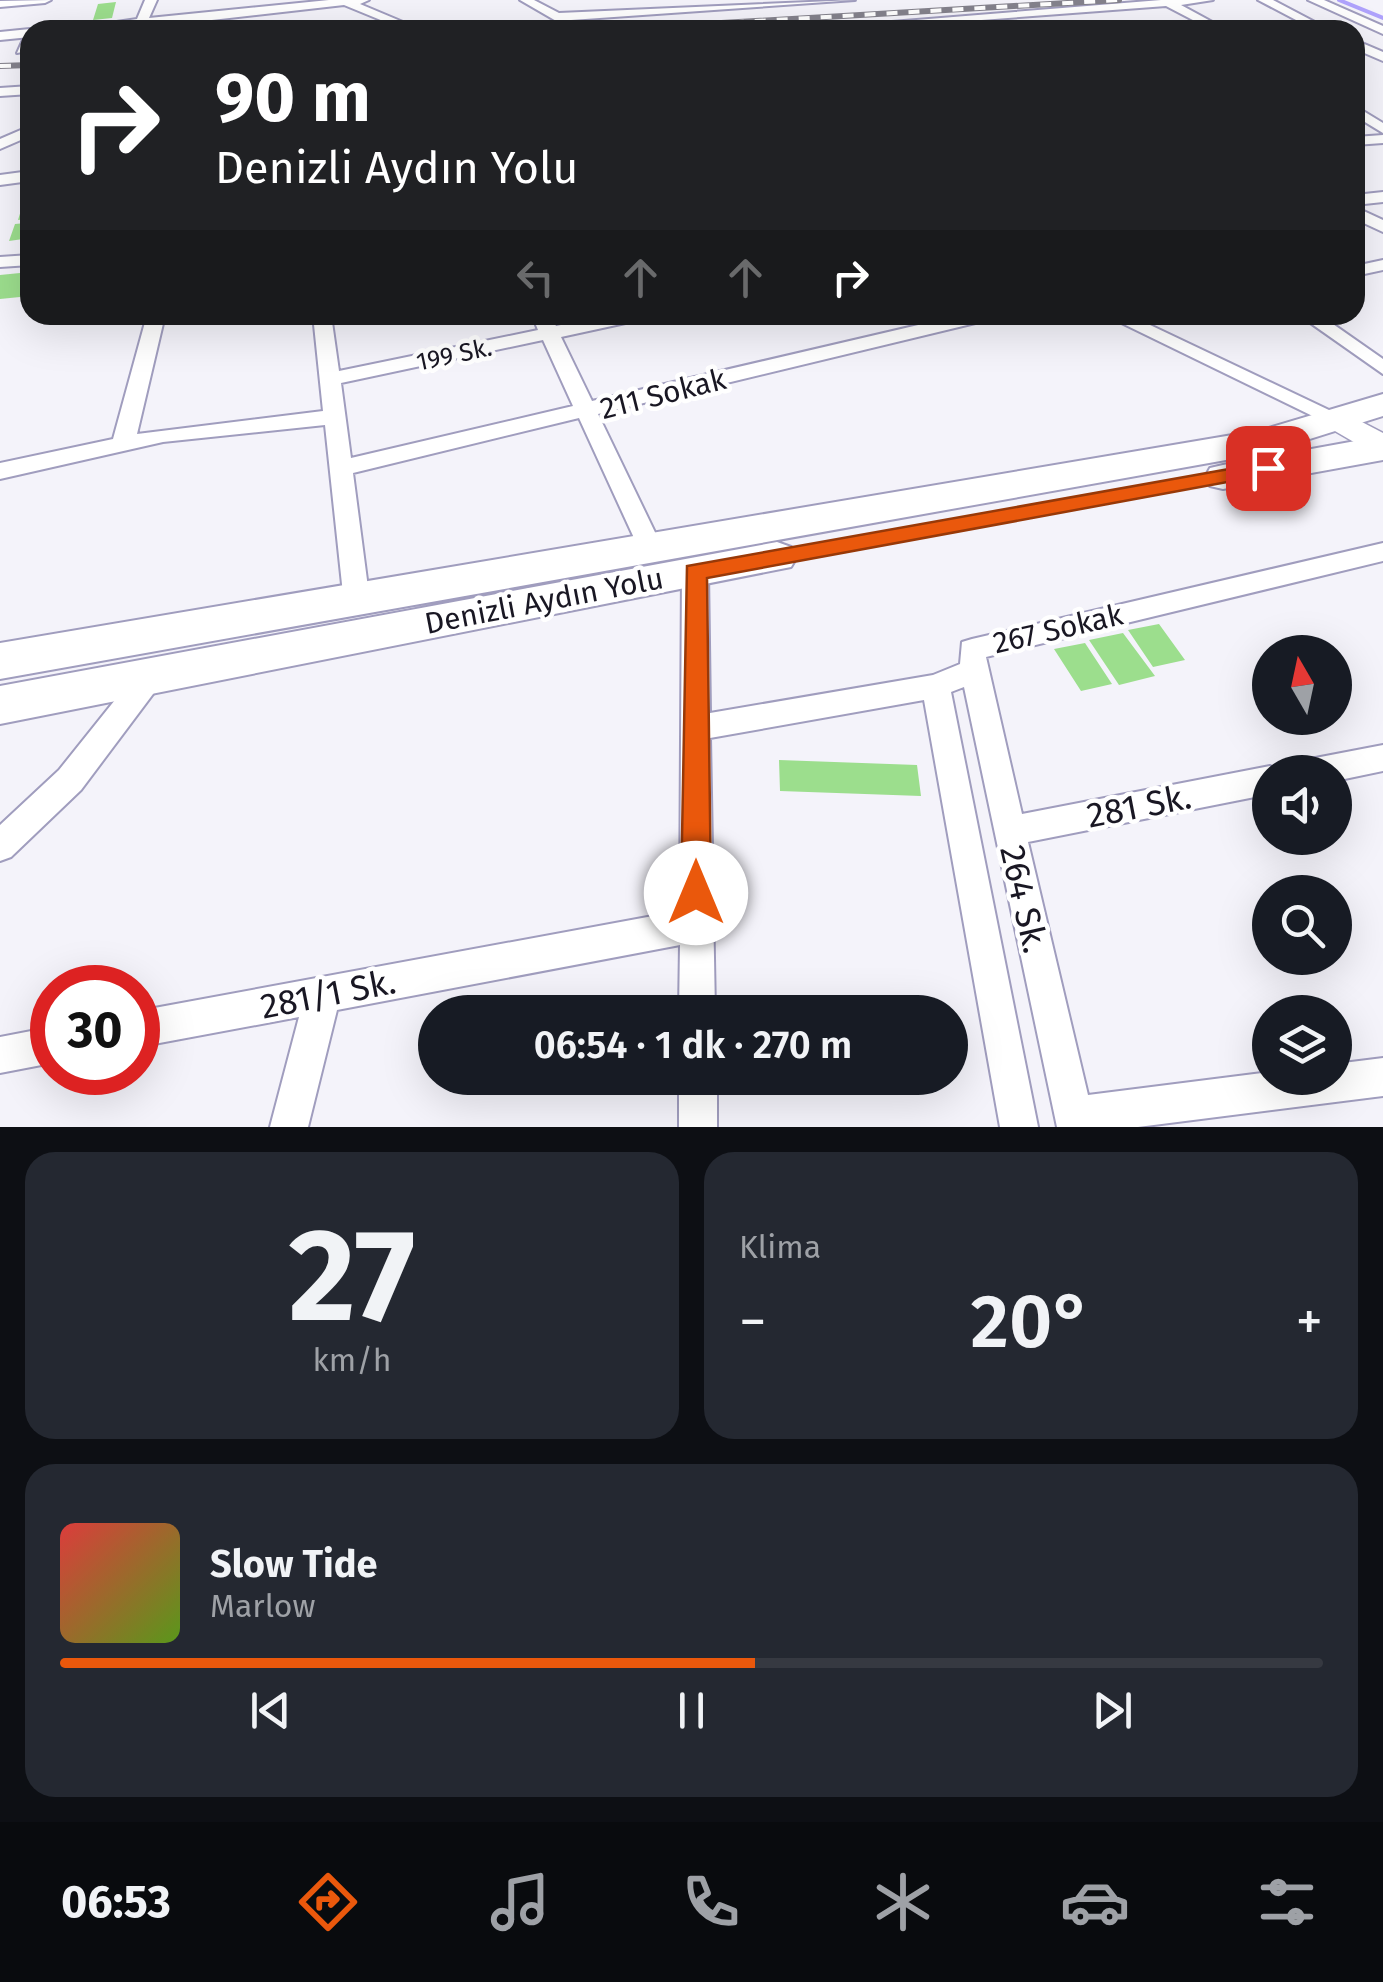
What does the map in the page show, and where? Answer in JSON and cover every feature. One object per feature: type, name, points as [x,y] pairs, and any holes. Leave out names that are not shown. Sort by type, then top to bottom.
[{"type":"highway","name":"Denizli Aydın Yolu","points":[[0,661],[357,603],[1265,441],[1383,405]]},
{"type":"highway","name":"Denizli Aydın Yolu","points":[[0,705],[695,572],[1383,448]]},
{"type":"main road","points":[[1340,420],[1383,448]]},
{"type":"street","points":[[0,4],[46,0]]},
{"type":"street","points":[[177,20],[362,0]]},
{"type":"street","points":[[528,0],[563,20]]},
{"type":"street","points":[[558,17],[849,0]]},
{"type":"street","points":[[918,20],[1207,0]]},
{"type":"street","points":[[1264,0],[1304,20]]},
{"type":"street","points":[[1314,0],[1360,20]]},
{"type":"street","points":[[342,1],[390,20]]},
{"type":"street","points":[[1168,2],[1202,20]]},
{"type":"street","points":[[1066,8],[1079,19]]},
{"type":"street","points":[[985,14],[992,20]]},
{"type":"street","points":[[123,444],[153,325]]},
{"type":"street","points":[[323,325],[357,603]]},
{"type":"street","name":"199 Sk.","points":[[330,379],[542,325]]},
{"type":"street","points":[[546,325],[652,551]]},
{"type":"street","points":[[903,325],[910,333]]},
{"type":"street","name":"211 Sokak","points":[[340,468],[943,325]]},
{"type":"street","points":[[1136,325],[1340,420]]},
{"type":"street","points":[[1322,325],[1383,368]]},
{"type":"street","points":[[0,471],[163,435],[334,417]]},
{"type":"street","name":"267 Sokak","points":[[696,728],[936,686],[974,670],[972,650],[1383,552]]},
{"type":"street","points":[[695,572],[697,995]]},
{"type":"street","name":"264 Sk.","points":[[974,670],[1074,1121]]},
{"type":"street","points":[[0,846],[70,780],[149,678]]},
{"type":"street","name":"264 Sk.","points":[[936,686],[1020,1127]]},
{"type":"street","points":[[1352,765],[1383,759]]},
{"type":"street","name":"281 Sk.","points":[[1009,831],[1252,784]]},
{"type":"street","name":"281/1 Sk.","points":[[160,1025],[696,925]]},
{"type":"street","points":[[289,1127],[324,994]]},
{"type":"street","points":[[0,1055],[30,1049]]},
{"type":"street","points":[[1074,1121],[1383,1077]]},
{"type":"street","points":[[698,1095],[698,1127]]},
{"type":"building","points":[[116,2],[112,18],[93,20],[98,4]]},
{"type":"building","points":[[15,224],[20,224],[20,239],[9,241]]},
{"type":"building","points":[[20,273],[20,297],[0,299],[0,275]]},
{"type":"building","points":[[1159,624],[1185,660],[1153,667],[1128,630]]},
{"type":"building","points":[[1123,633],[1155,676],[1119,685],[1089,640]]},
{"type":"building","points":[[1085,643],[1112,684],[1081,691],[1054,649]]},
{"type":"building","points":[[779,760],[917,765],[921,796],[780,791]]},
{"type":"waterway","points":[[1339,0],[1383,18]]},
{"type":"railway","points":[[774,20],[1119,0]]},
{"type":"railway","points":[[0,66],[20,65]]},
{"type":"route","points":[[696,893],[695,572],[1268,468]]}]
